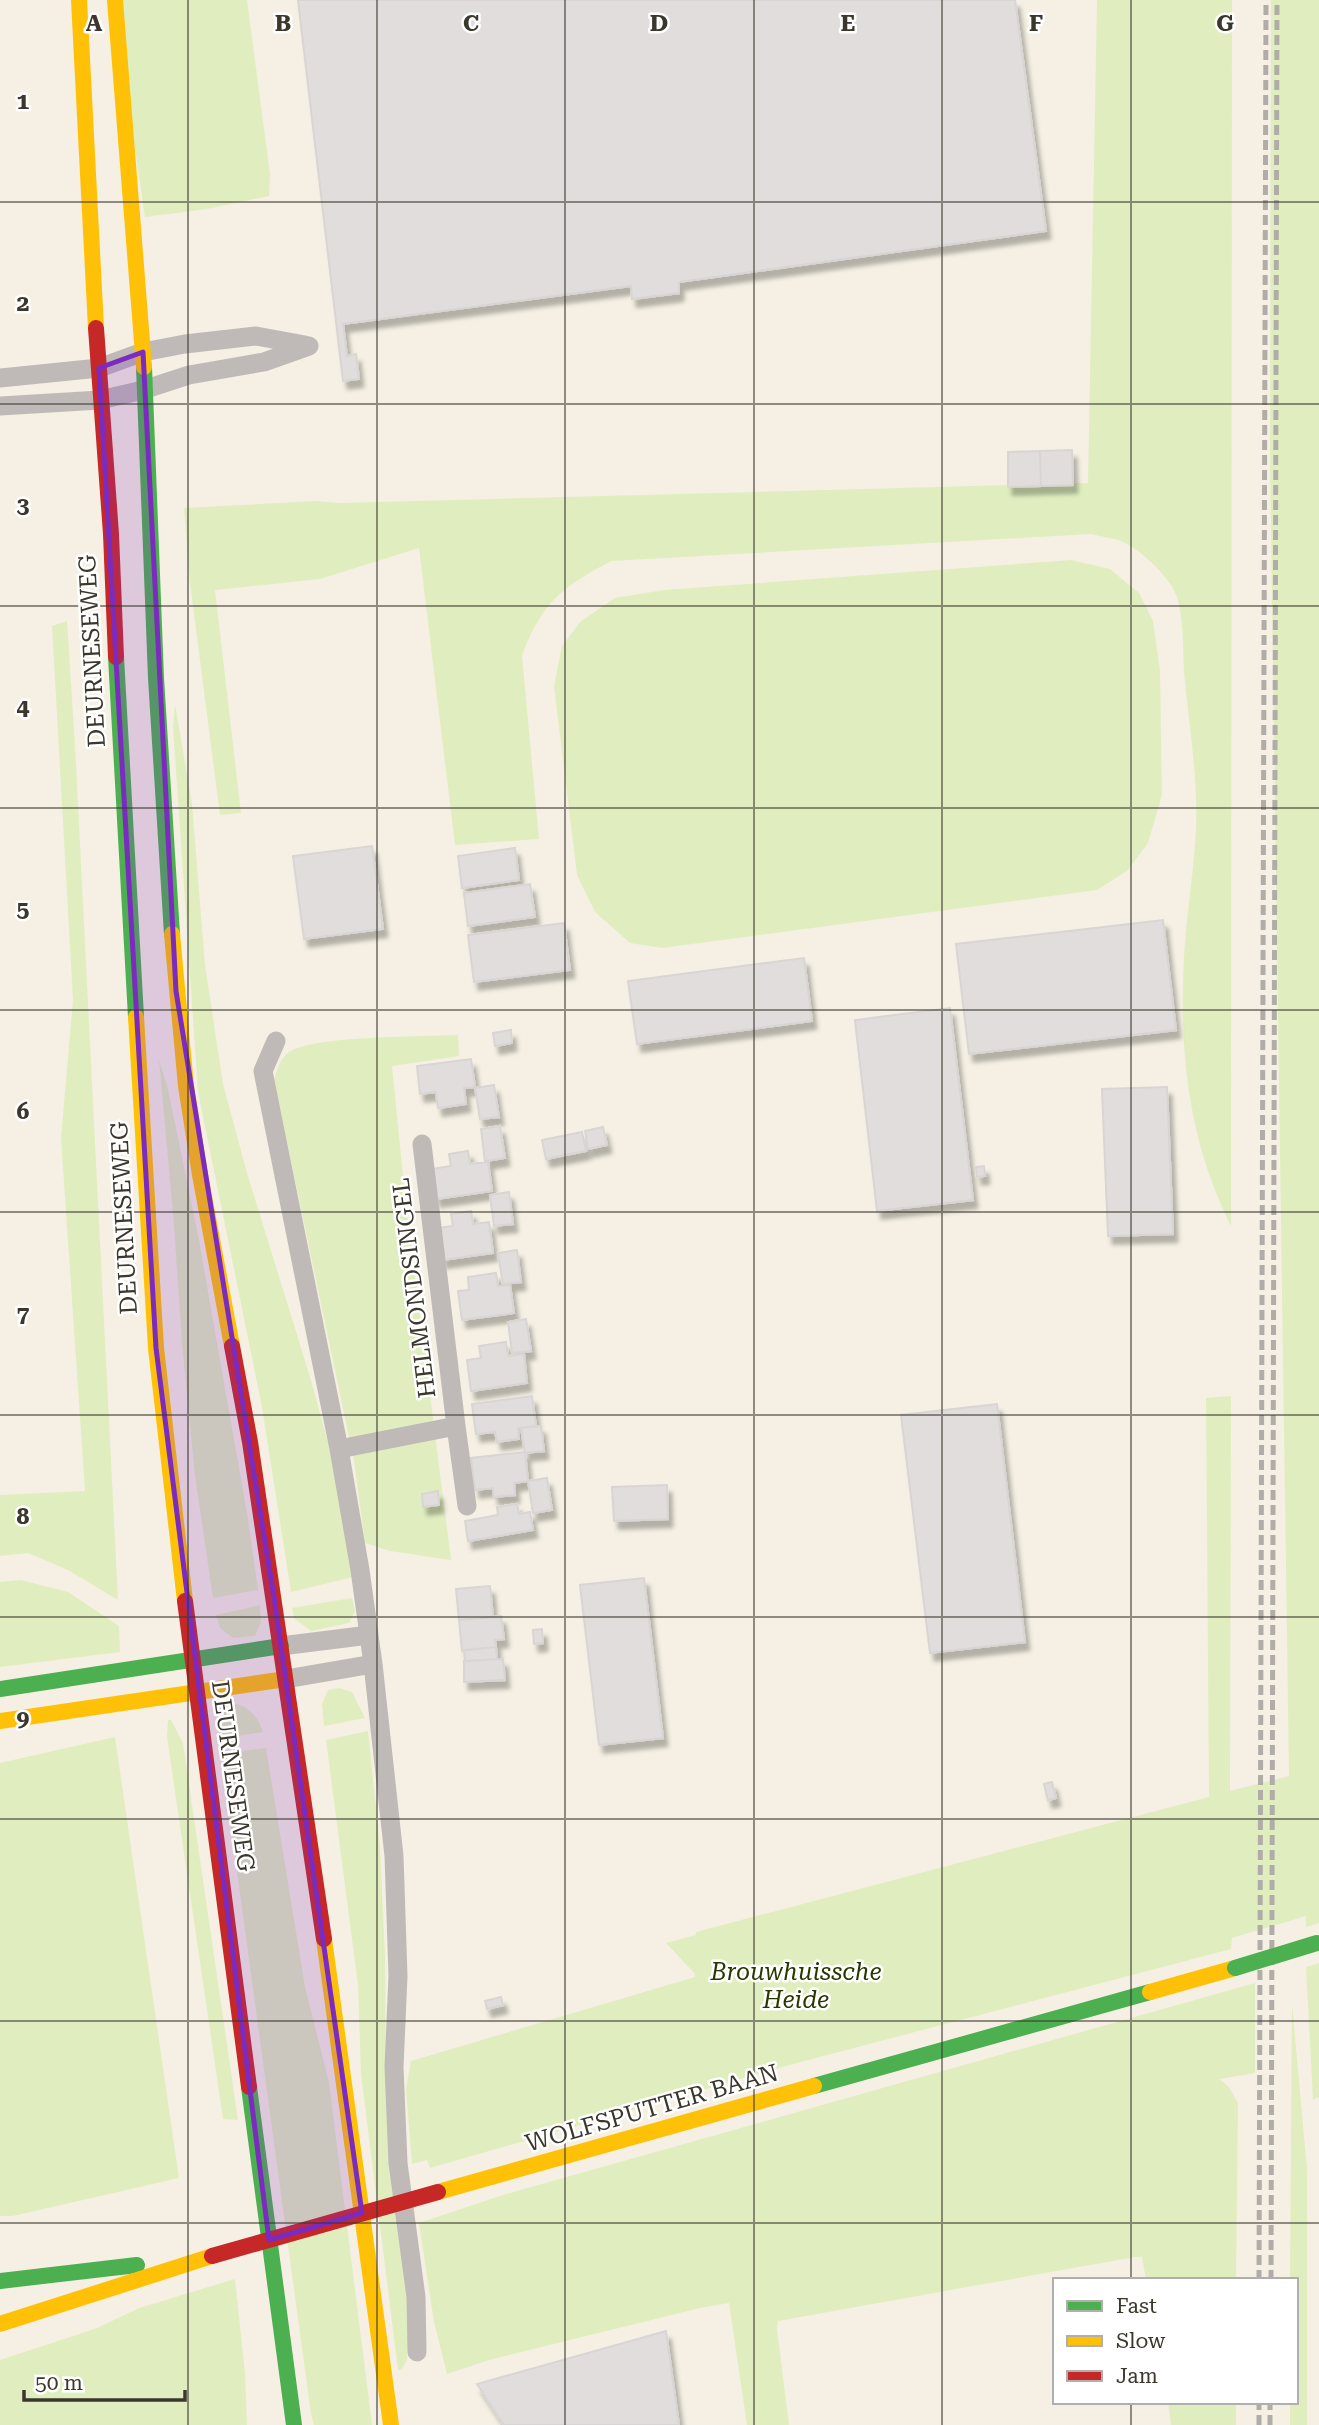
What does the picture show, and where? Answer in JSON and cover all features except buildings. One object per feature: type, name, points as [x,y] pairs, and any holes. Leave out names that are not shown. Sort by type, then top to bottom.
[{"type":"main road","name":"DEURNESEWEG","points":[[79,0],[156,1349],[192,1659],[294,2425]]},
{"type":"main road","points":[[115,0],[143,352],[156,678],[176,991],[186,1086],[250,1442],[337,2024],[391,2425]]},
{"type":"main road","points":[[0,1689],[281,1646]]},
{"type":"main road","points":[[0,1721],[286,1679]]},
{"type":"main road","name":"WOLFSPUTTER BAAN","points":[[0,2324],[212,2256],[1318,1943]]},
{"type":"main road","points":[[0,2281],[212,2256]]},
{"type":"main road","points":[[0,2331],[61,2305]]},
{"type":"street","points":[[0,378],[99,368],[143,352],[256,336],[309,346],[264,362],[189,375],[100,400],[0,406]]},
{"type":"street","points":[[276,1041],[263,1071],[339,1449],[360,1570],[394,1856],[398,1976],[394,2067],[398,2163],[416,2297],[417,2352]]},
{"type":"street","name":"HELMONDSINGEL","points":[[422,1144],[467,1506]]},
{"type":"street","name":"HELMONDSINGEL","points":[[339,1449],[456,1426]]},
{"type":"street","points":[[281,1646],[369,1635]]},
{"type":"street","points":[[286,1679],[373,1664]]},
{"type":"highlighted area","points":[[143,352],[176,991],[274,1597],[362,2213],[269,2240],[156,1348],[99,368]]},
{"type":"green space","points":[[113,0],[247,0],[270,174],[269,196],[207,209],[145,217]]},
{"type":"green space","points":[[1097,0],[1232,0],[1231,1226],[1204,1158],[1188,1088],[1185,1052],[1183,979],[1196,811],[1181,618],[1177,597],[1169,582],[1134,548],[1119,540],[1091,534],[611,561],[555,598],[537,622],[522,656],[539,839],[455,845],[419,548],[320,579],[215,590],[241,813],[220,815],[190,583],[184,508],[315,501],[340,503],[1088,483]]},
{"type":"green space","name":"Brouwhuissche Heide","points":[[1271,0],[1319,0],[1319,1923],[1306,1927],[1306,1916],[1232,1938],[1231,1949],[793,2064],[430,2168],[427,2160],[412,2164],[406,2089],[411,2061],[695,1977],[666,1943],[696,1935],[696,1932],[1209,1797],[1206,1398],[1231,1396],[1230,1791],[1289,1776],[1270,461]]},
{"type":"green space","points":[[1071,560],[1110,569],[1139,593],[1153,621],[1160,671],[1162,795],[1148,843],[1127,871],[1097,890],[662,948],[630,943],[595,912],[577,875],[554,686],[562,646],[580,622],[615,598],[664,590]]},
{"type":"green space","points":[[67,621],[118,1600],[68,1570],[28,1553],[0,1556],[0,1495],[85,1491],[61,1138],[73,1000],[52,626]]},
{"type":"green space","points":[[175,704],[192,804],[205,965],[223,1084],[330,1450],[353,1577],[291,1592],[262,1407],[198,1092],[173,727]]},
{"type":"green space","points":[[458,1035],[459,1056],[392,1066],[406,1206],[451,1560],[390,1551],[365,1543],[354,1461],[274,1080],[283,1058],[303,1046],[345,1040]]},
{"type":"green space","points":[[159,1060],[168,1089],[199,1240],[258,1590],[213,1598],[195,1476]]},
{"type":"green space","points":[[21,1580],[68,1592],[119,1626],[120,1652],[0,1667],[0,1582]]},
{"type":"green space","points":[[352,1598],[355,1611],[349,1623],[311,1631],[294,1618],[292,1608]]},
{"type":"green space","points":[[260,1605],[261,1622],[255,1636],[233,1638],[220,1628],[216,1615]]},
{"type":"green space","points":[[339,1688],[352,1692],[365,1718],[324,1726],[322,1704],[328,1690]]},
{"type":"green space","points":[[236,1704],[253,1714],[263,1732],[219,1739],[222,1710]]},
{"type":"green space","points":[[168,1720],[171,1720],[183,1743],[238,2120],[223,2119],[167,1737]]},
{"type":"green space","points":[[368,1731],[380,1847],[385,1956],[386,2076],[410,2303],[407,2360],[402,2369],[398,2370],[361,2074],[358,1985],[326,1740]]},
{"type":"green space","points":[[115,1737],[179,2178],[13,2216],[0,2216],[0,1763]]},
{"type":"green space","points":[[266,1748],[305,1987],[329,2082],[372,2425],[314,2425],[311,2414],[221,1754]]},
{"type":"green space","points":[[1319,1963],[1319,2097],[1313,2100],[1306,1967]]},
{"type":"green space","points":[[1255,1983],[1255,2073],[1219,2079],[1228,2086],[1238,2103],[1236,2278],[1146,2278],[1142,2257],[1135,2257],[778,2321],[789,2425],[747,2425],[729,2303],[489,2360],[447,2374],[434,2322],[419,2223],[503,2195]]},
{"type":"green space","points":[[1292,2004],[1307,2169],[1307,2425],[1290,2425],[1290,2404],[1298,2404],[1298,2278],[1290,2278]]},
{"type":"green space","points":[[235,2279],[245,2373],[247,2425],[0,2425],[0,2360],[97,2328],[139,2308]]},
{"type":"green space","points":[[1168,2404],[1236,2404],[1236,2425],[1171,2425]]},
{"type":"railway","points":[[1259,2278],[1266,0]]},
{"type":"railway","points":[[1271,2278],[1277,0]]},
{"type":"railway","points":[[1259,2404],[1259,2425]]},
{"type":"railway","points":[[1270,2404],[1270,2425]]},
{"type":"traffic: fast","points":[[144,367],[156,678],[172,934]]},
{"type":"traffic: fast","points":[[116,657],[136,1017]]},
{"type":"traffic: fast","points":[[0,1689],[281,1646]]},
{"type":"traffic: fast","points":[[1235,1968],[1317,1943]]},
{"type":"traffic: fast","points":[[814,2086],[1150,1992]]},
{"type":"traffic: fast","points":[[249,2087],[294,2425]]},
{"type":"traffic: fast","points":[[0,2281],[137,2265]]},
{"type":"traffic: slow","points":[[79,0],[96,328]]},
{"type":"traffic: slow","points":[[115,0],[144,367]]},
{"type":"traffic: slow","points":[[172,934],[186,1086],[232,1346]]},
{"type":"traffic: slow","points":[[136,1017],[156,1348],[185,1601]]},
{"type":"traffic: slow","points":[[0,1721],[286,1679]]},
{"type":"traffic: slow","points":[[324,1939],[391,2425]]},
{"type":"traffic: slow","points":[[1150,1992],[1235,1968]]},
{"type":"traffic: slow","points":[[438,2192],[814,2086]]},
{"type":"traffic: slow","points":[[0,2324],[212,2256]]},
{"type":"traffic: jam","points":[[96,328],[111,534],[116,657]]},
{"type":"traffic: jam","points":[[232,1346],[250,1442],[324,1939]]},
{"type":"traffic: jam","points":[[185,1601],[249,2087]]},
{"type":"traffic: jam","points":[[212,2256],[438,2192]]}]
